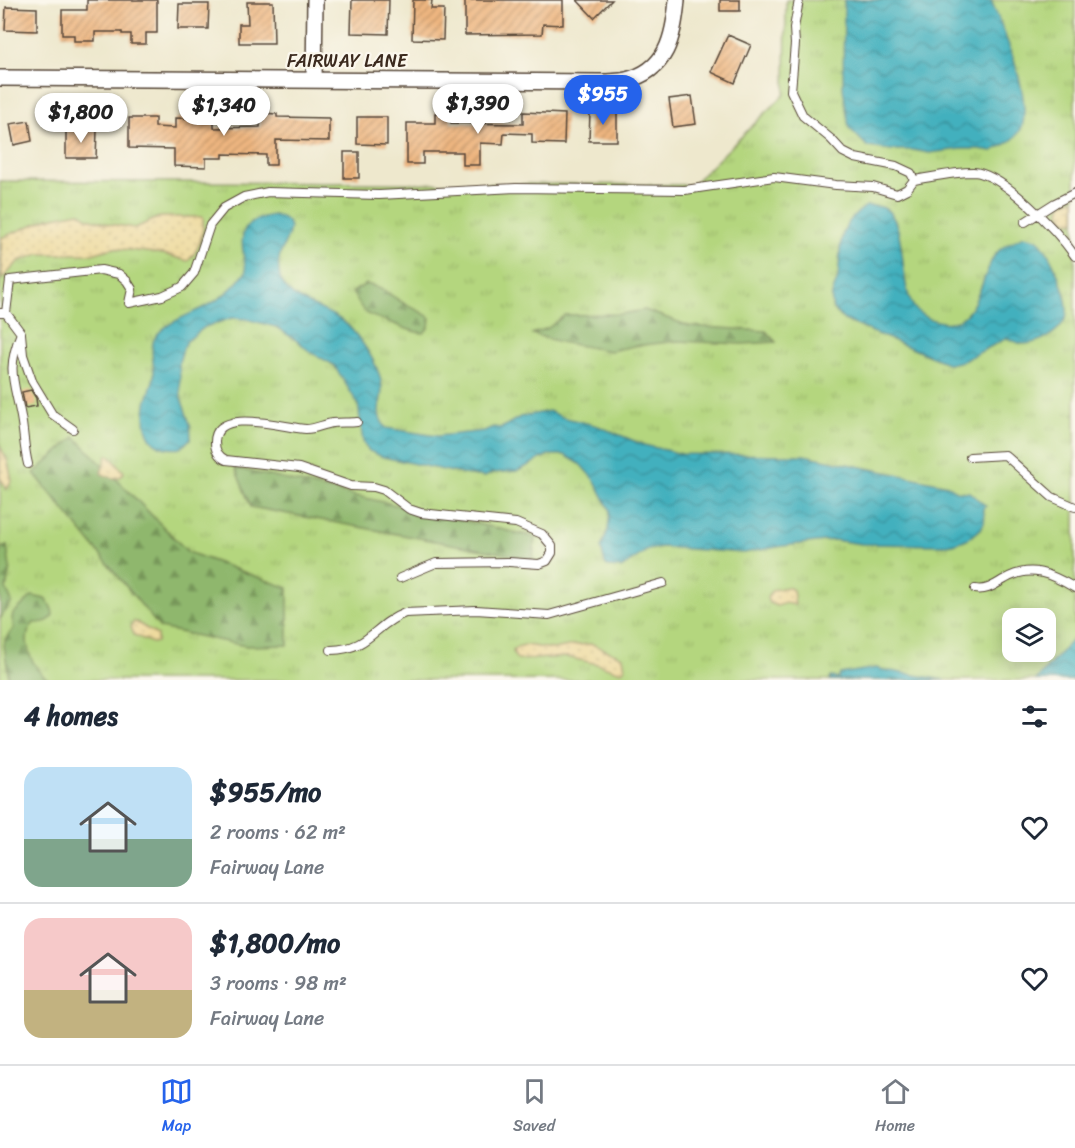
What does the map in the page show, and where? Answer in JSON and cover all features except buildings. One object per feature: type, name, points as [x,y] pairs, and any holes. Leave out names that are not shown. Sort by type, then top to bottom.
[{"type":"street","points":[[314,80],[315,0]]},
{"type":"street","name":"FAIRWAY LANE","points":[[0,78],[598,82],[627,80],[651,69],[667,51],[675,21],[677,0]]},
{"type":"lane","points":[[799,0],[794,28],[791,91],[802,116],[831,139],[843,152],[855,158],[896,166],[911,173],[914,180]]},
{"type":"lane","points":[[73,429],[52,414],[33,381],[23,355],[21,333],[3,313],[10,280],[101,270],[119,274],[128,281],[132,289],[129,303],[162,296],[182,287],[194,273],[210,225],[224,208],[244,197],[268,192],[379,195],[516,188],[685,190],[774,177],[825,184],[873,187],[897,194],[907,189],[914,180],[975,172],[993,178],[1038,214],[1075,256]]},
{"type":"lane","points":[[1025,222],[1075,193]]},
{"type":"lane","points":[[21,333],[13,354],[12,379],[22,420],[23,443],[28,464]]},
{"type":"lane","points":[[357,422],[333,423],[308,429],[243,420],[230,422],[216,432],[216,450],[219,457],[226,460],[299,468],[351,486],[384,490],[409,509],[421,513],[516,524],[543,534],[552,546],[552,553],[547,561],[539,564],[436,563],[400,578]]},
{"type":"lane","points":[[970,457],[1005,455],[1052,497],[1075,507]]},
{"type":"lane","points":[[975,589],[984,590],[1028,570],[1039,570],[1052,574],[1075,588]]},
{"type":"lane","points":[[331,650],[348,649],[361,644],[396,616],[405,613],[476,610],[549,615],[663,583]]},
{"type":"green space","points":[[786,0],[1075,0],[1075,680],[0,680],[0,181],[692,185],[785,94]]},
{"type":"green space","points":[[366,284],[382,290],[430,318],[429,327],[424,333],[415,332],[368,314],[352,292]]},
{"type":"green space","points":[[645,310],[689,326],[766,331],[776,342],[742,344],[678,341],[610,351],[560,342],[532,334],[548,328],[565,315],[620,314]]},
{"type":"green space","points":[[75,437],[188,552],[288,588],[288,645],[246,646],[160,628],[34,473]]},
{"type":"green space","points":[[235,468],[535,537],[533,559],[251,507]]},
{"type":"green space","points":[[7,546],[10,568],[6,589],[12,602],[0,619],[0,548]]},
{"type":"green space","points":[[32,596],[45,599],[53,614],[45,622],[34,623],[27,637],[27,645],[33,662],[49,680],[9,680],[4,645],[6,638],[14,628],[13,614]]},
{"type":"sand","points":[[1075,198],[1073,222],[1064,219],[1060,211],[1062,203]]},
{"type":"sand","points":[[79,212],[88,218],[109,224],[135,228],[160,217],[203,217],[203,229],[196,251],[188,261],[163,254],[113,248],[92,254],[39,254],[19,261],[2,279],[1,238],[49,218]]},
{"type":"sand","points":[[0,446],[8,462],[12,481],[7,489],[0,478]]},
{"type":"sand","points":[[107,455],[123,471],[122,476],[113,478],[101,473]]},
{"type":"sand","points":[[788,587],[793,590],[795,605],[786,603],[777,606],[769,603],[767,598],[772,590]]},
{"type":"sand","points":[[136,622],[157,635],[157,642],[152,643],[134,635],[131,627],[132,623]]},
{"type":"sand","points":[[592,644],[623,657],[625,668],[621,672],[567,657],[519,660],[513,651],[525,645],[553,649]]},
{"type":"water","points":[[844,0],[991,0],[1009,46],[1020,83],[1024,116],[1021,129],[1015,137],[992,151],[961,149],[929,153],[868,147],[849,128],[843,88]]},
{"type":"water","points":[[866,206],[882,207],[892,216],[897,227],[911,301],[917,311],[923,315],[942,322],[953,322],[963,318],[976,300],[994,256],[1004,247],[1024,236],[1038,240],[1054,265],[1066,300],[1067,310],[1063,323],[1049,336],[1036,342],[1022,344],[1007,338],[963,361],[949,364],[844,320],[833,309],[832,300],[838,277],[840,245],[849,221]]},
{"type":"water","points":[[274,215],[288,222],[290,228],[279,259],[280,278],[293,295],[335,316],[353,331],[362,343],[376,365],[381,381],[382,394],[379,413],[386,428],[437,436],[457,434],[484,431],[493,427],[501,428],[520,417],[549,411],[562,417],[598,426],[644,445],[682,454],[804,455],[948,485],[956,491],[969,492],[986,506],[983,508],[984,523],[973,536],[946,545],[862,544],[833,540],[744,553],[662,547],[648,550],[621,568],[608,567],[601,548],[608,530],[610,510],[595,481],[580,464],[565,455],[548,455],[518,471],[492,473],[485,477],[383,457],[369,451],[363,442],[358,404],[334,365],[310,352],[276,327],[246,319],[232,318],[205,327],[187,341],[179,362],[181,398],[190,424],[191,438],[181,448],[162,447],[150,438],[145,423],[146,404],[154,377],[152,351],[156,336],[167,326],[222,297],[234,285],[246,272],[242,242],[246,227],[261,218]]},
{"type":"water","points":[[1075,638],[1075,680],[1036,680],[1052,662],[1056,662],[1056,658]]},
{"type":"water","points":[[876,668],[945,680],[830,680],[831,677],[838,678],[840,674]]}]
